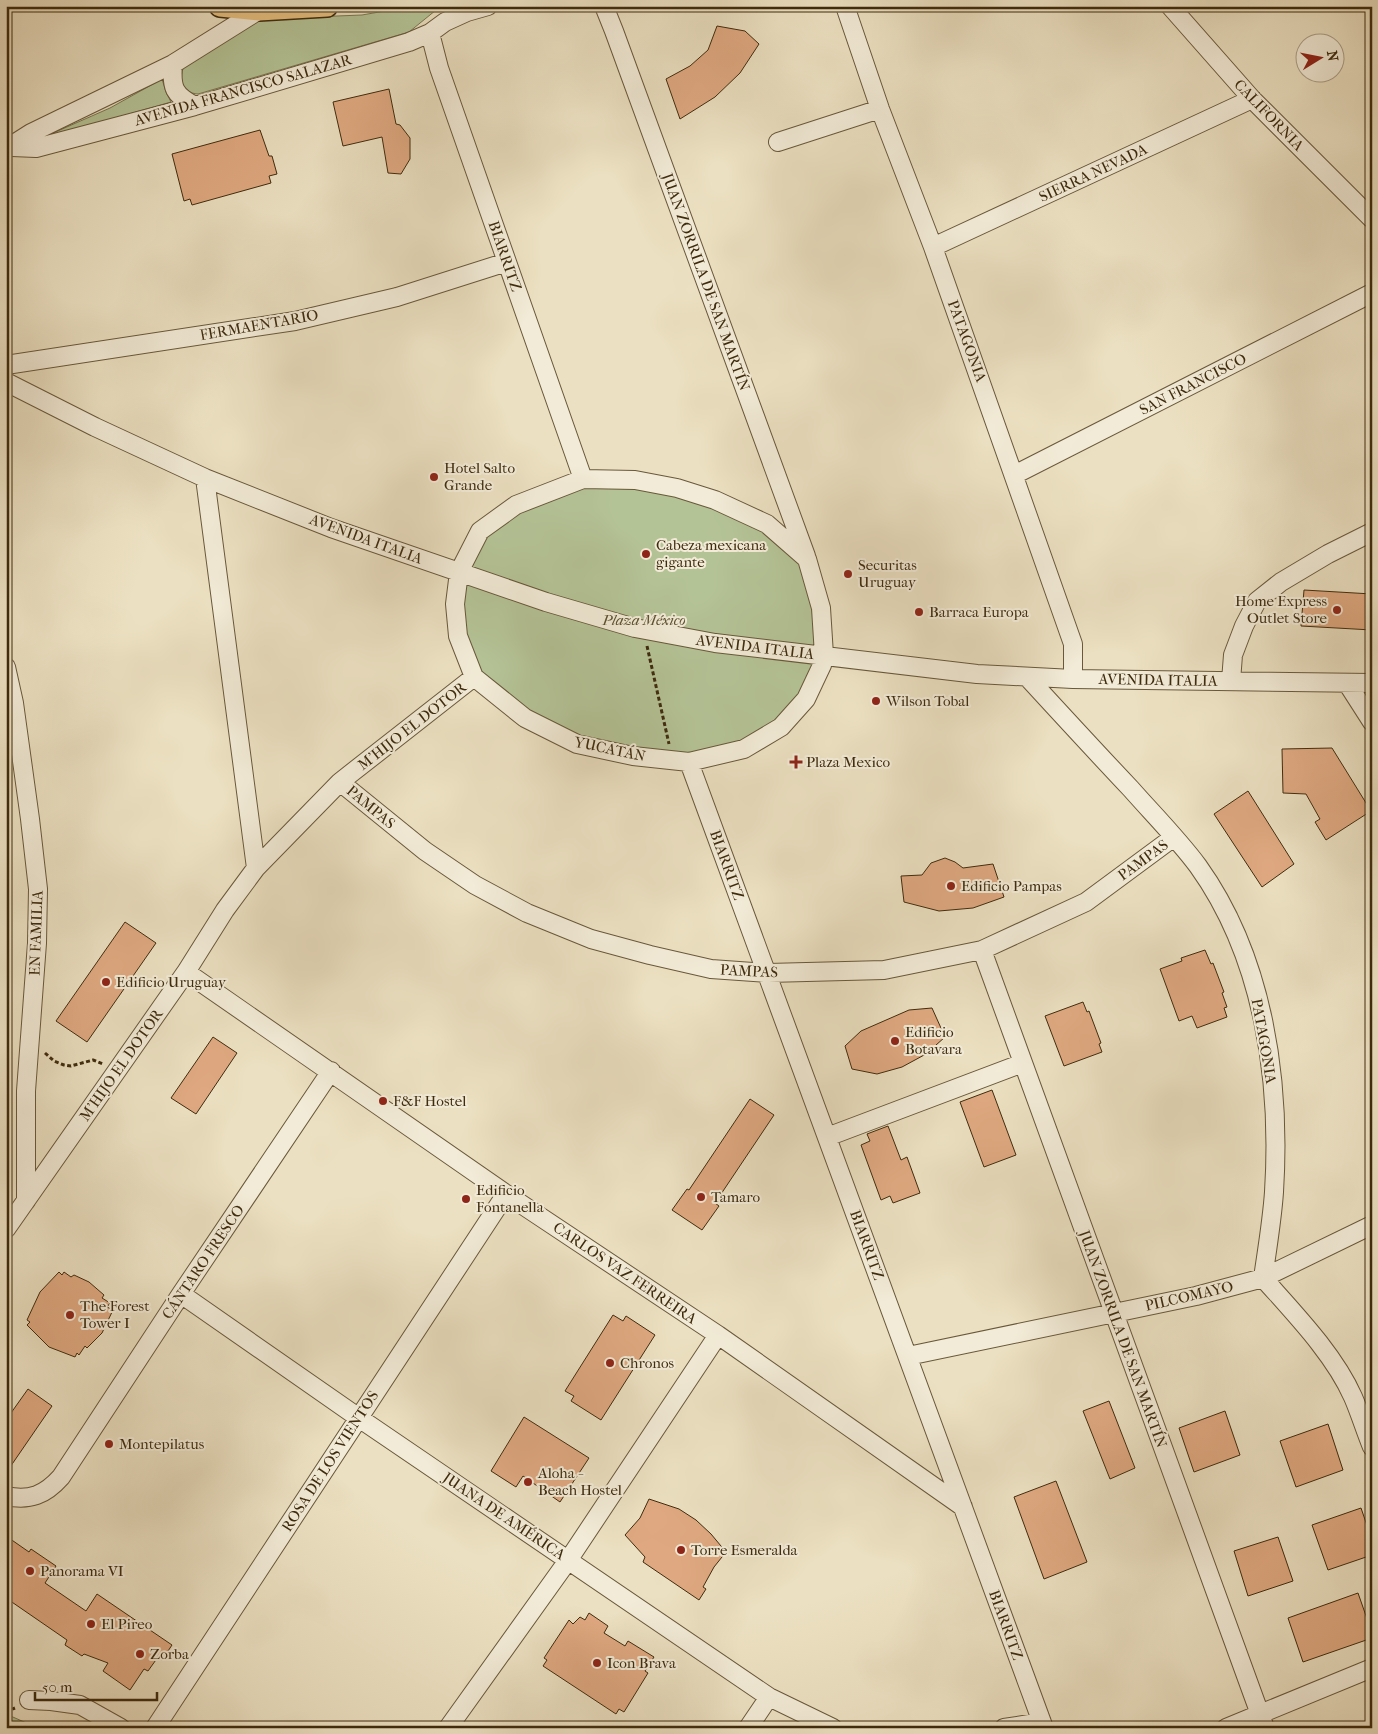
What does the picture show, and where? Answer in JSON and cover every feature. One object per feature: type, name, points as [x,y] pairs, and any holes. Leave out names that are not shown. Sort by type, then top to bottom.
[{"type":"main road","points":[[220,6],[263,8],[327,6]]},
{"type":"street","name":"AVENIDA FRANCISCO SALAZAR","points":[[9,148],[36,148],[195,106],[410,42],[430,33],[445,22],[467,12],[488,6]]},
{"type":"street","name":"JUAN ZORRILA DE SAN MARTÍN","points":[[604,6],[807,559],[821,608],[824,656]]},
{"type":"street","name":"PATAGONIA","points":[[845,6],[880,109],[934,247],[1073,644],[1073,679]]},
{"type":"street","name":"CALIFORNIA","points":[[1170,6],[1252,99],[1372,219]]},
{"type":"street","name":"AVENIDA FRANCISCO SALAZAR","points":[[9,148],[31,133],[173,64],[263,8]]},
{"type":"street","name":"BIARRITZ","points":[[430,33],[439,68],[583,480]]},
{"type":"street","points":[[173,64],[172,78],[175,91],[181,98],[195,106]]},
{"type":"street","name":"SIERRA NEVADA","points":[[934,247],[1252,99]]},
{"type":"street","points":[[778,142],[880,109]]},
{"type":"street","name":"FERMAENTARIO","points":[[6,365],[295,321],[397,297],[507,262]]},
{"type":"street","name":"SAN FRANCISCO","points":[[1014,476],[1372,293]]},
{"type":"street","name":"AVENIDA ITALIA","points":[[6,382],[95,427],[205,478],[331,528],[546,602],[635,628],[715,643],[978,674],[1028,678],[1372,683]]},
{"type":"street","points":[[205,478],[256,868]]},
{"type":"street","points":[[583,480],[635,480],[677,488],[715,500],[767,524],[807,559]]},
{"type":"street","name":"YUCATÁN","points":[[583,480],[516,505],[480,531],[459,572],[455,604],[458,636],[474,677],[525,718],[577,744],[633,756],[681,761],[744,750],[781,727],[806,699],[822,665],[824,656]]},
{"type":"street","points":[[1231,681],[1233,655],[1256,601],[1281,582],[1312,563],[1372,532]]},
{"type":"street","name":"EN FAMILIA","points":[[6,667],[14,703],[38,888],[37,943],[26,1091],[26,1201]]},
{"type":"street","name":"M'HIJO EL DOTOR","points":[[6,1229],[119,1069],[186,972],[225,910],[256,868],[340,782],[474,677]]},
{"type":"street","name":"PATAGONIA","points":[[1028,678],[1174,837],[1198,866],[1219,899],[1246,960],[1270,1058],[1272,1084],[1275,1144],[1274,1192],[1263,1278]]},
{"type":"street","points":[[1347,683],[1370,714]]},
{"type":"street","name":"BIARRITZ","points":[[681,761],[768,973],[1043,1725]]},
{"type":"street","name":"PAMPAS","points":[[340,782],[425,851],[475,885],[527,913],[591,939],[650,955],[711,969],[768,973],[884,970],[982,950],[1086,902],[1174,837]]},
{"type":"street","name":"JUAN ZORRILA DE SAN MARTÍN","points":[[982,950],[1263,1721]]},
{"type":"street","name":"CARLOS VAZ FERREIRA","points":[[186,972],[506,1194],[718,1335],[963,1507]]},
{"type":"street","points":[[827,1136],[1023,1063]]},
{"type":"street","name":"CÁNTARO FRESCO","points":[[6,1496],[27,1498],[41,1494],[51,1488],[61,1477],[331,1071]]},
{"type":"street","name":"ROSA DE LOS VIENTOS","points":[[154,1728],[506,1194]]},
{"type":"street","name":"PILCOMAYO","points":[[908,1356],[1196,1296],[1263,1278],[1372,1224]]},
{"type":"street","points":[[1263,1278],[1306,1326],[1331,1360],[1352,1396],[1372,1447]]},
{"type":"street","name":"JUANA DE AMÉRICA","points":[[181,1294],[359,1418],[569,1559],[769,1697],[833,1728]]},
{"type":"street","points":[[448,1728],[569,1559],[718,1335]]},
{"type":"street","points":[[1226,1728],[1263,1721],[1372,1668]]},
{"type":"street","points":[[748,1728],[769,1697]]},
{"type":"street","points":[[29,1700],[80,1705],[121,1728]]},
{"type":"street","points":[[1004,1728],[1043,1725]]},
{"type":"path","points":[[635,628],[634,642],[647,645],[681,761]]},
{"type":"path","points":[[29,1042],[38,1043],[46,1055],[64,1065],[71,1066],[93,1060],[119,1069]]},
{"type":"green space","points":[[413,6],[441,6],[409,32],[198,94],[188,91],[182,84],[185,64],[261,19],[362,15]]},
{"type":"green space","points":[[162,79],[171,102],[35,141],[110,108]]},
{"type":"green space","name":"Plaza México","points":[[583,479],[715,500],[807,559],[824,655],[781,727],[689,762],[577,744],[474,677],[455,604],[480,531]]},
{"type":"green space","points":[[6,1714],[31,1725],[90,1722],[99,1728],[11,1728],[6,1722]]},
{"type":"building","points":[[717,26],[745,31],[759,44],[740,73],[715,97],[680,119],[666,79],[690,66],[708,50]]},
{"type":"building","points":[[389,89],[396,124],[400,125],[410,138],[410,159],[401,174],[388,173],[382,137],[343,146],[333,102]]},
{"type":"building","points":[[260,130],[269,156],[272,156],[277,174],[269,176],[271,183],[192,205],[190,199],[184,201],[172,154]]},
{"type":"building","name":"Home Express Outlet Store","points":[[1304,590],[1372,594],[1372,630],[1301,626]]},
{"type":"building","points":[[1332,748],[1371,811],[1326,840],[1315,822],[1320,819],[1306,794],[1283,793],[1282,749]]},
{"type":"building","points":[[1248,791],[1294,864],[1262,887],[1214,814]]},
{"type":"building","name":"Edificio Pampas","points":[[945,858],[963,868],[993,864],[1004,897],[973,908],[939,911],[904,902],[901,876],[922,875],[931,863]]},
{"type":"building","name":"Edificio Uruguay","points":[[125,922],[156,943],[87,1042],[56,1021]]},
{"type":"building","points":[[1205,950],[1211,964],[1213,963],[1224,992],[1222,993],[1227,1007],[1224,1008],[1227,1017],[1197,1028],[1192,1016],[1179,1021],[1160,969],[1182,961],[1181,958]]},
{"type":"building","points":[[1083,1002],[1087,1012],[1089,1011],[1101,1043],[1099,1044],[1102,1052],[1064,1066],[1045,1016]]},
{"type":"building","name":"Edificio Botavara","points":[[932,1008],[945,1037],[926,1054],[902,1067],[877,1074],[852,1069],[845,1046],[861,1031],[909,1010]]},
{"type":"building","points":[[213,1037],[237,1053],[196,1114],[171,1098]]},
{"type":"building","points":[[992,1090],[1016,1155],[984,1167],[960,1102]]},
{"type":"building","points":[[750,1099],[774,1115],[715,1203],[719,1206],[702,1230],[672,1210],[687,1189],[689,1190]]},
{"type":"building","points":[[888,1126],[901,1160],[907,1157],[920,1193],[893,1203],[890,1196],[881,1200],[861,1145],[870,1141],[867,1134]]},
{"type":"building","name":"The Forest Tower I","points":[[59,1272],[62,1275],[64,1272],[71,1277],[74,1275],[89,1282],[104,1295],[102,1298],[110,1303],[107,1307],[113,1310],[102,1333],[87,1348],[85,1346],[79,1355],[77,1353],[75,1357],[49,1347],[27,1325],[30,1322],[27,1320],[40,1292]]},
{"type":"building","name":"Chronos","points":[[613,1315],[623,1321],[626,1316],[655,1335],[601,1420],[571,1401],[574,1396],[565,1391]]},
{"type":"building","points":[[28,1389],[52,1406],[6,1473],[6,1420]]},
{"type":"building","points":[[1109,1401],[1135,1468],[1110,1479],[1083,1411]]},
{"type":"building","points":[[1225,1411],[1240,1455],[1194,1472],[1179,1428]]},
{"type":"building","points":[[524,1417],[589,1458],[560,1502],[523,1476],[516,1487],[491,1471]]},
{"type":"building","points":[[1328,1424],[1343,1470],[1296,1487],[1280,1441]]},
{"type":"building","points":[[1056,1481],[1087,1562],[1044,1579],[1014,1497]]},
{"type":"building","name":"Torre Esmeralda","points":[[649,1499],[679,1509],[696,1520],[726,1552],[714,1567],[703,1587],[706,1589],[699,1600],[643,1562],[645,1557],[625,1535],[640,1518]]},
{"type":"building","points":[[1361,1508],[1372,1540],[1372,1555],[1328,1570],[1312,1525]]},
{"type":"building","points":[[6,1536],[29,1552],[31,1549],[56,1566],[45,1583],[86,1611],[97,1594],[172,1645],[162,1660],[158,1657],[148,1671],[144,1669],[130,1690],[103,1671],[108,1663],[84,1654],[82,1656],[65,1645],[67,1640],[6,1598]]},
{"type":"building","points":[[1278,1537],[1293,1581],[1248,1596],[1234,1551]]},
{"type":"building","points":[[1358,1593],[1372,1638],[1303,1662],[1288,1618]]},
{"type":"building","name":"Icon Brava","points":[[589,1613],[608,1626],[604,1633],[625,1646],[628,1641],[654,1657],[645,1671],[648,1673],[624,1712],[619,1709],[616,1714],[543,1666],[547,1660],[544,1658],[569,1620],[573,1624],[580,1617],[585,1620]]},
{"type":"place","name":"Hotel Salto Grande","points":[[434,477]]},
{"type":"place","name":"Cabeza mexicana gigante","points":[[646,554]]},
{"type":"place","name":"Securitas Uruguay","points":[[848,574]]},
{"type":"place","name":"Home Express Outlet Store","points":[[1337,610]]},
{"type":"place","name":"Barraca Europa","points":[[919,612]]},
{"type":"place","name":"Wilson Tobal","points":[[876,701]]},
{"type":"place","name":"Plaza Mexico","points":[[796,762]]},
{"type":"place","name":"Edificio Pampas","points":[[951,886]]},
{"type":"place","name":"Edificio Uruguay","points":[[106,982]]},
{"type":"place","name":"Edificio Botavara","points":[[895,1041]]},
{"type":"place","name":"F&F Hostel","points":[[383,1101]]},
{"type":"place","name":"Tamaro","points":[[701,1197]]},
{"type":"place","name":"Edificio Fontanella","points":[[466,1199]]},
{"type":"place","name":"The Forest Tower I","points":[[70,1315]]},
{"type":"place","name":"Chronos","points":[[610,1363]]},
{"type":"place","name":"Montepilatus","points":[[109,1444]]},
{"type":"place","name":"Aloha - Beach Hostel","points":[[528,1482]]},
{"type":"place","name":"Torre Esmeralda","points":[[681,1550]]},
{"type":"place","name":"Panorama VI","points":[[30,1571]]},
{"type":"place","name":"El Pireo","points":[[91,1624]]},
{"type":"place","name":"Zorba","points":[[140,1654]]},
{"type":"place","name":"Icon Brava","points":[[597,1663]]}]
